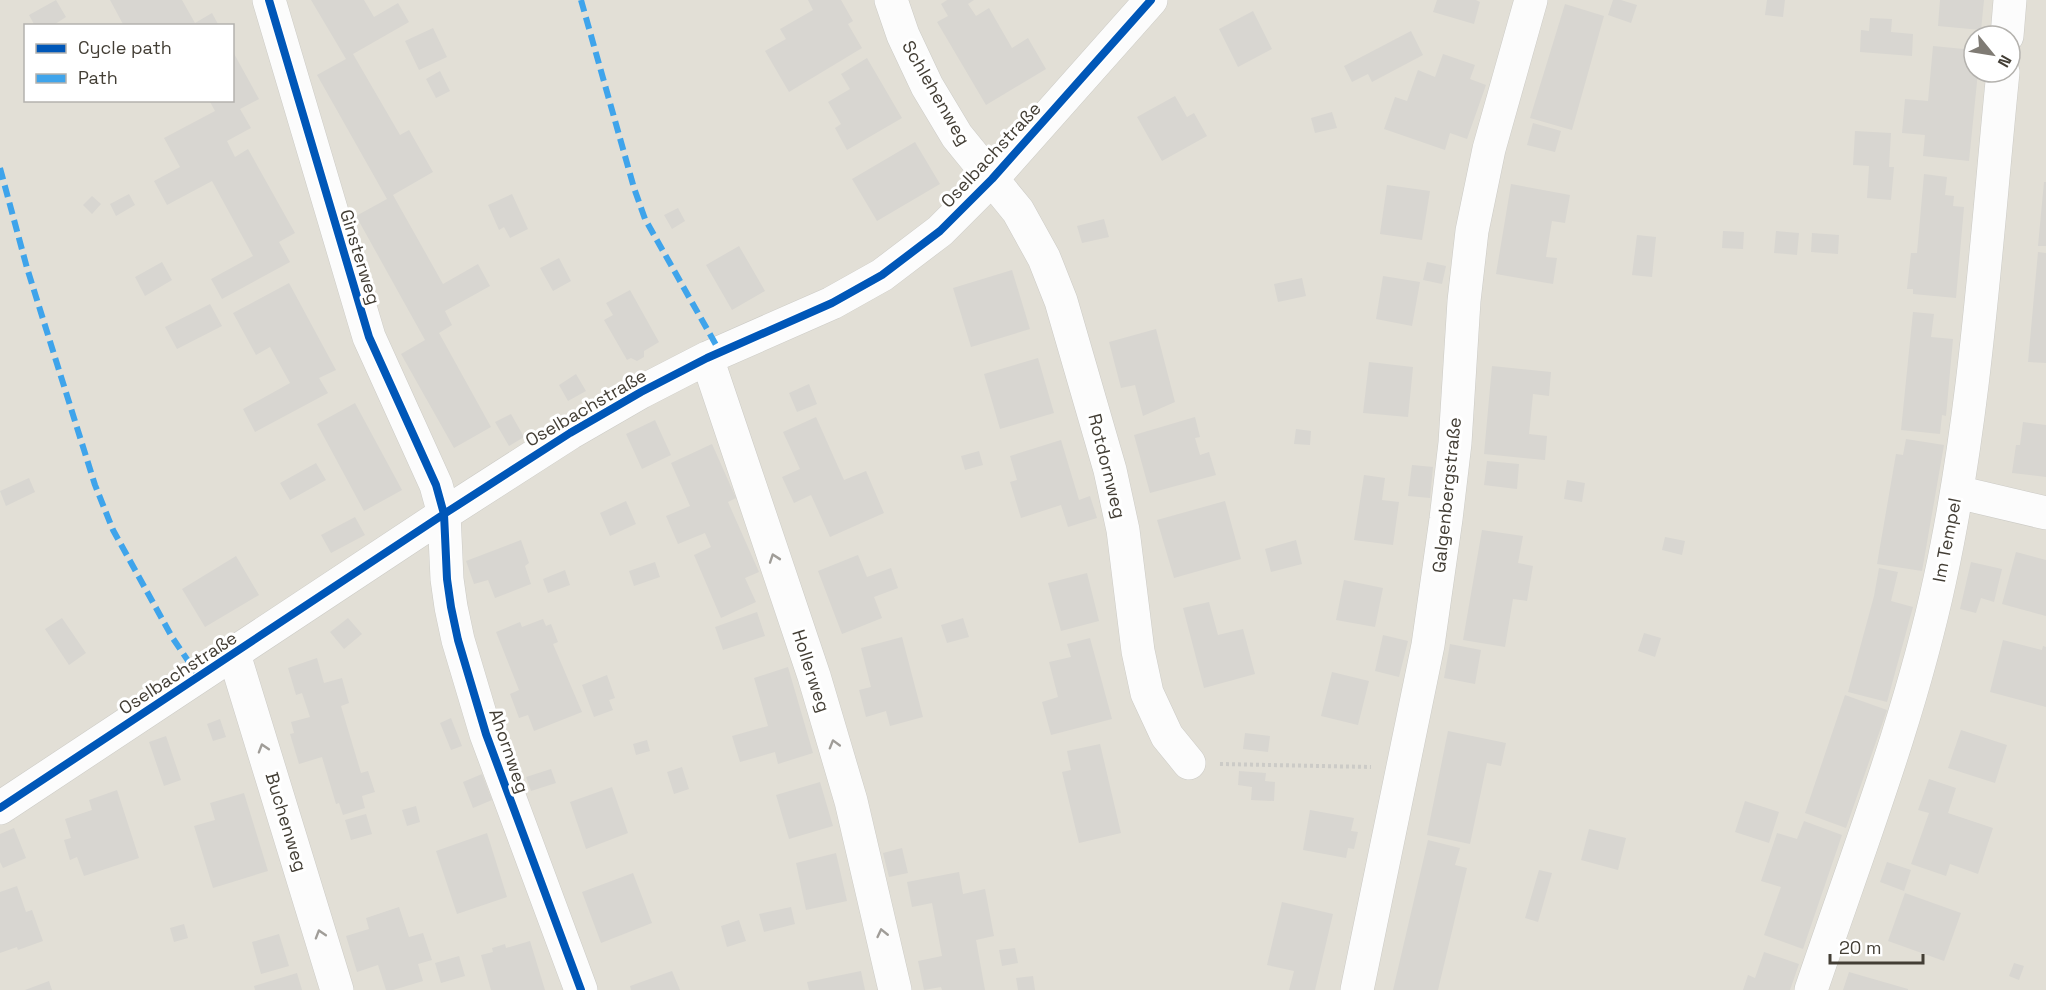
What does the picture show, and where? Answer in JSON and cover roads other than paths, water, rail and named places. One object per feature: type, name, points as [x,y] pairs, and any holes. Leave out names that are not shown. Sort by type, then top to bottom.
[{"type":"street","name":"Ginsterweg","points":[[269,0],[369,337],[436,485],[444,514]]},
{"type":"street","name":"Schlehenweg","points":[[891,0],[903,34],[927,86],[957,136],[992,179]]},
{"type":"street","name":"Oselbachstraße","points":[[0,808],[570,433],[707,358],[832,303],[882,275],[940,231],[992,179],[1151,0]]},
{"type":"street","name":"Galgenbergstraße","points":[[1357,990],[1428,645],[1455,443],[1464,301],[1472,231],[1489,149],[1531,0]]},
{"type":"street","points":[[2008,24],[2010,0]]},
{"type":"street","name":"Im Tempel","points":[[1811,990],[1902,723],[1940,580],[1957,492],[1970,396],[2002,84]]},
{"type":"street","name":"Rotdornweg","points":[[992,179],[1018,211],[1044,258],[1061,301],[1115,490],[1123,530],[1138,651],[1147,693],[1167,736],[1189,763]]},
{"type":"street","name":"Hollerweg","points":[[707,358],[814,676],[851,801],[895,990]]},
{"type":"street","points":[[1957,492],[2046,513]]},
{"type":"street","name":"Ahornweg","points":[[444,514],[447,579],[458,640],[486,734],[581,990]]},
{"type":"street","name":"Buchenweg","points":[[234,654],[337,990]]}]
